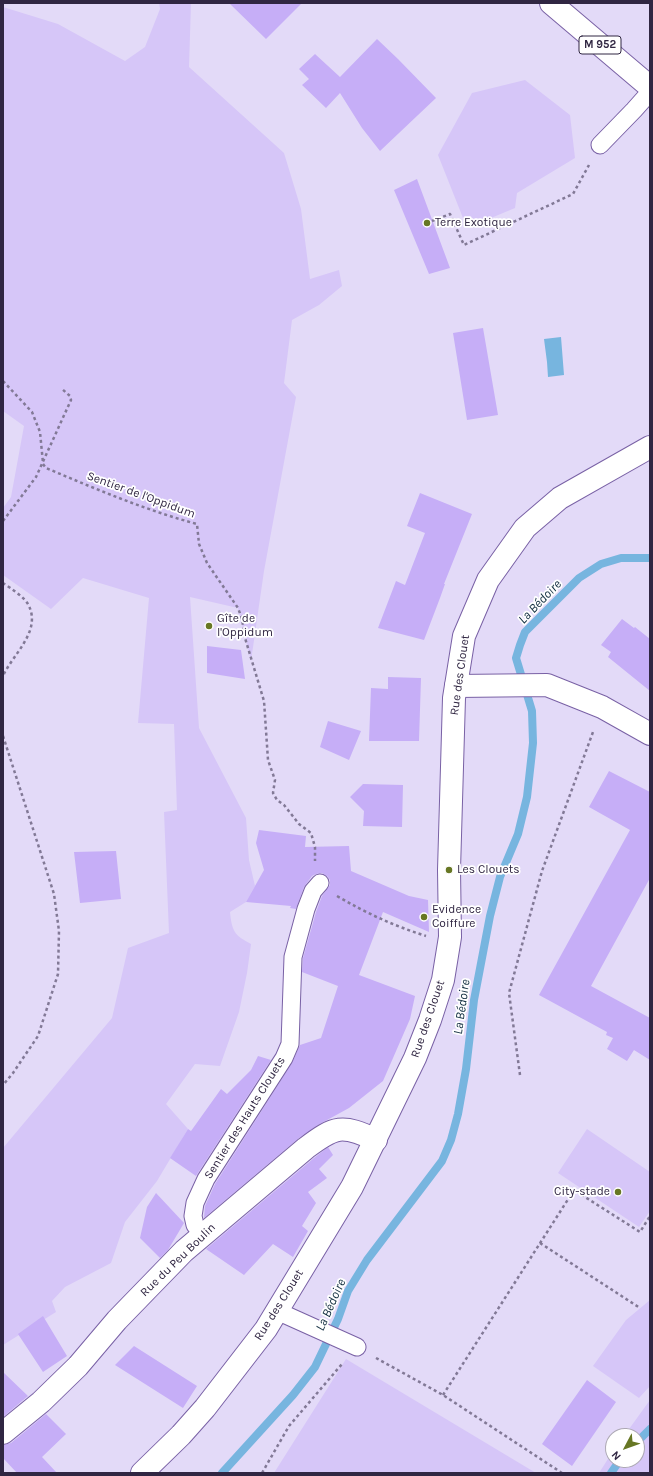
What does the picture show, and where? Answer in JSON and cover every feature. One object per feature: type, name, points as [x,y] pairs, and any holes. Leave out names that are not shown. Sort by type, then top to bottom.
[{"type":"street","name":"M 952","points":[[551,3],[650,87]]},
{"type":"street","name":"Rue des Clouet","points":[[142,1473],[182,1435],[205,1408],[266,1329],[352,1187],[415,1058],[430,1020],[443,980],[450,937],[449,870],[454,698],[464,636],[488,580],[525,528],[560,498],[650,448]]},
{"type":"street","points":[[456,686],[547,685],[602,707],[650,734]]},
{"type":"street","name":"Rue du Peu Boulin","points":[[3,1433],[41,1402],[73,1371],[118,1320],[184,1251],[320,1137],[343,1129],[352,1130],[376,1140]]},
{"type":"lane","points":[[600,145],[650,92]]},
{"type":"lane","name":"Sentier des Hauts Clouets","points":[[203,1235],[194,1225],[193,1216],[195,1203],[206,1178],[284,1058],[290,1044],[293,957],[306,909],[313,891],[320,883]]},
{"type":"lane","points":[[277,1310],[357,1347]]},
{"type":"path","points":[[432,221],[450,214],[464,245],[573,194],[600,145]]},
{"type":"path","points":[[3,381],[32,412],[40,432],[42,464]]},
{"type":"path","points":[[3,521],[36,477],[71,400],[70,396],[61,388]]},
{"type":"path","name":"Sentier de l'Oppidum","points":[[42,464],[46,468],[112,496],[171,517],[198,524],[199,544],[207,564],[238,608],[242,619],[264,701],[268,760],[275,780],[273,793],[277,800],[284,805],[299,824],[311,833],[315,847],[315,868],[320,883]]},
{"type":"path","points":[[3,583],[17,593],[29,605],[32,617],[30,632],[3,676]]},
{"type":"path","points":[[520,1075],[509,993],[542,871],[602,707]]},
{"type":"path","points":[[3,736],[54,894],[59,931],[58,974],[38,1036],[3,1085]]},
{"type":"path","points":[[320,883],[330,893],[397,927],[429,937],[450,937]]},
{"type":"path","points":[[442,1395],[574,1190],[640,1232],[650,1216]]},
{"type":"path","points":[[540,1243],[640,1308]]},
{"type":"path","points":[[262,1473],[289,1426],[357,1347],[442,1395],[562,1473]]},
{"type":"shaded area","points":[[159,3],[191,3],[189,67],[284,153],[301,209],[310,279],[339,270],[342,286],[319,305],[292,320],[284,383],[296,397],[264,571],[251,661],[238,608],[190,597],[199,728],[246,818],[249,860],[255,886],[246,902],[230,912],[235,932],[251,944],[239,1012],[220,1066],[195,1064],[166,1104],[188,1129],[157,1181],[125,1222],[111,1263],[65,1287],[52,1301],[56,1312],[3,1345],[3,1148],[112,1018],[128,948],[169,933],[164,812],[177,810],[174,724],[138,723],[149,598],[83,578],[51,609],[3,575],[3,508],[11,497],[24,426],[3,411],[3,7],[58,24],[125,61],[145,47],[160,9]]},
{"type":"shaded area","points":[[525,80],[570,115],[575,158],[517,193],[515,208],[467,228],[438,155],[472,93]]},
{"type":"shaded area","name":"City-stade","points":[[587,1129],[650,1172],[650,1211],[639,1227],[558,1173]]},
{"type":"shaded area","points":[[650,1300],[650,1386],[639,1398],[593,1366],[626,1320]]},
{"type":"shaded area","points":[[346,1359],[536,1473],[274,1473]]},
{"type":"shaded area","points":[[650,1400],[650,1473],[599,1473],[605,1464],[605,1468],[645,1468],[645,1428],[630,1428]]},
{"type":"water","points":[[561,337],[564,375],[548,377],[544,339]]},
{"type":"building","points":[[229,3],[302,3],[266,39]]},
{"type":"building","points":[[377,39],[436,98],[380,151],[362,128],[340,93],[326,108],[302,85],[309,79],[299,69],[315,54],[340,77]]},
{"type":"building","points":[[417,179],[450,268],[429,274],[394,190]]},
{"type":"building","points":[[483,328],[498,415],[467,420],[453,333]]},
{"type":"building","points":[[420,493],[472,514],[444,584],[424,640],[378,628],[396,581],[405,585],[425,533],[407,526]]},
{"type":"building","points":[[622,619],[650,639],[650,691],[608,657],[611,652],[601,645]]},
{"type":"building","points":[[207,646],[241,650],[245,679],[207,673]]},
{"type":"building","points":[[388,677],[421,678],[419,741],[369,741],[371,688],[388,689]]},
{"type":"building","points":[[328,721],[361,731],[349,760],[320,747]]},
{"type":"building","points":[[609,771],[650,792],[650,878],[591,986],[650,1018],[650,1060],[634,1050],[627,1061],[607,1049],[613,1038],[606,1035],[607,1032],[539,995],[630,830],[589,807]]},
{"type":"building","points":[[363,784],[403,785],[402,827],[363,826],[364,811],[350,797]]},
{"type":"building","points":[[259,830],[306,836],[305,847],[349,846],[351,871],[409,896],[428,900],[429,932],[383,912],[359,975],[415,996],[410,1019],[383,1081],[349,1108],[318,1125],[299,1138],[204,1218],[205,1206],[215,1184],[292,1063],[300,1045],[321,1038],[338,986],[302,972],[303,958],[316,912],[322,896],[330,885],[330,880],[327,876],[322,873],[312,876],[304,887],[296,909],[290,908],[291,906],[246,902],[264,870],[256,843]]},
{"type":"building","points":[[116,851],[121,899],[80,903],[74,852]]},
{"type":"building","points":[[258,1056],[271,1060],[196,1176],[170,1158],[188,1129],[191,1131],[221,1089],[227,1094],[251,1070]]},
{"type":"building","points":[[328,1147],[333,1155],[319,1169],[327,1178],[308,1192],[316,1203],[302,1226],[308,1231],[293,1257],[273,1244],[244,1275],[206,1249],[314,1158]]},
{"type":"building","points":[[156,1193],[184,1223],[168,1250],[160,1258],[140,1238],[147,1207]]},
{"type":"building","points":[[43,1316],[67,1356],[43,1372],[18,1334]]},
{"type":"building","points":[[134,1346],[197,1386],[183,1408],[115,1365]]},
{"type":"building","points":[[3,1372],[28,1396],[3,1417]]},
{"type":"building","points":[[587,1380],[616,1402],[572,1466],[542,1444]]},
{"type":"building","points":[[46,1414],[66,1434],[42,1457],[57,1473],[17,1473],[3,1458],[3,1445],[11,1443]]},
{"type":"waterway","name":"La Bédoire","points":[[222,1473],[293,1395],[315,1367],[338,1319],[348,1291],[367,1260],[442,1161],[451,1140],[458,1114],[466,1069],[474,1000],[490,916],[500,877],[518,834],[527,797],[533,743],[532,711],[516,658],[525,632],[579,578],[601,564],[621,558],[650,558]]},
{"type":"waterway","points":[[645,1434],[650,1429]]},
{"type":"waterway","points":[[611,1473],[614,1468]]},
{"type":"place","name":"Terre Exotique","points":[[427,223]]},
{"type":"place","name":"Gîte de l'Oppidum","points":[[209,626]]},
{"type":"place","name":"Les Clouets","points":[[449,870]]},
{"type":"place","name":"Evidence Coiffure","points":[[424,917]]},
{"type":"place","name":"City-stade","points":[[618,1192]]}]
